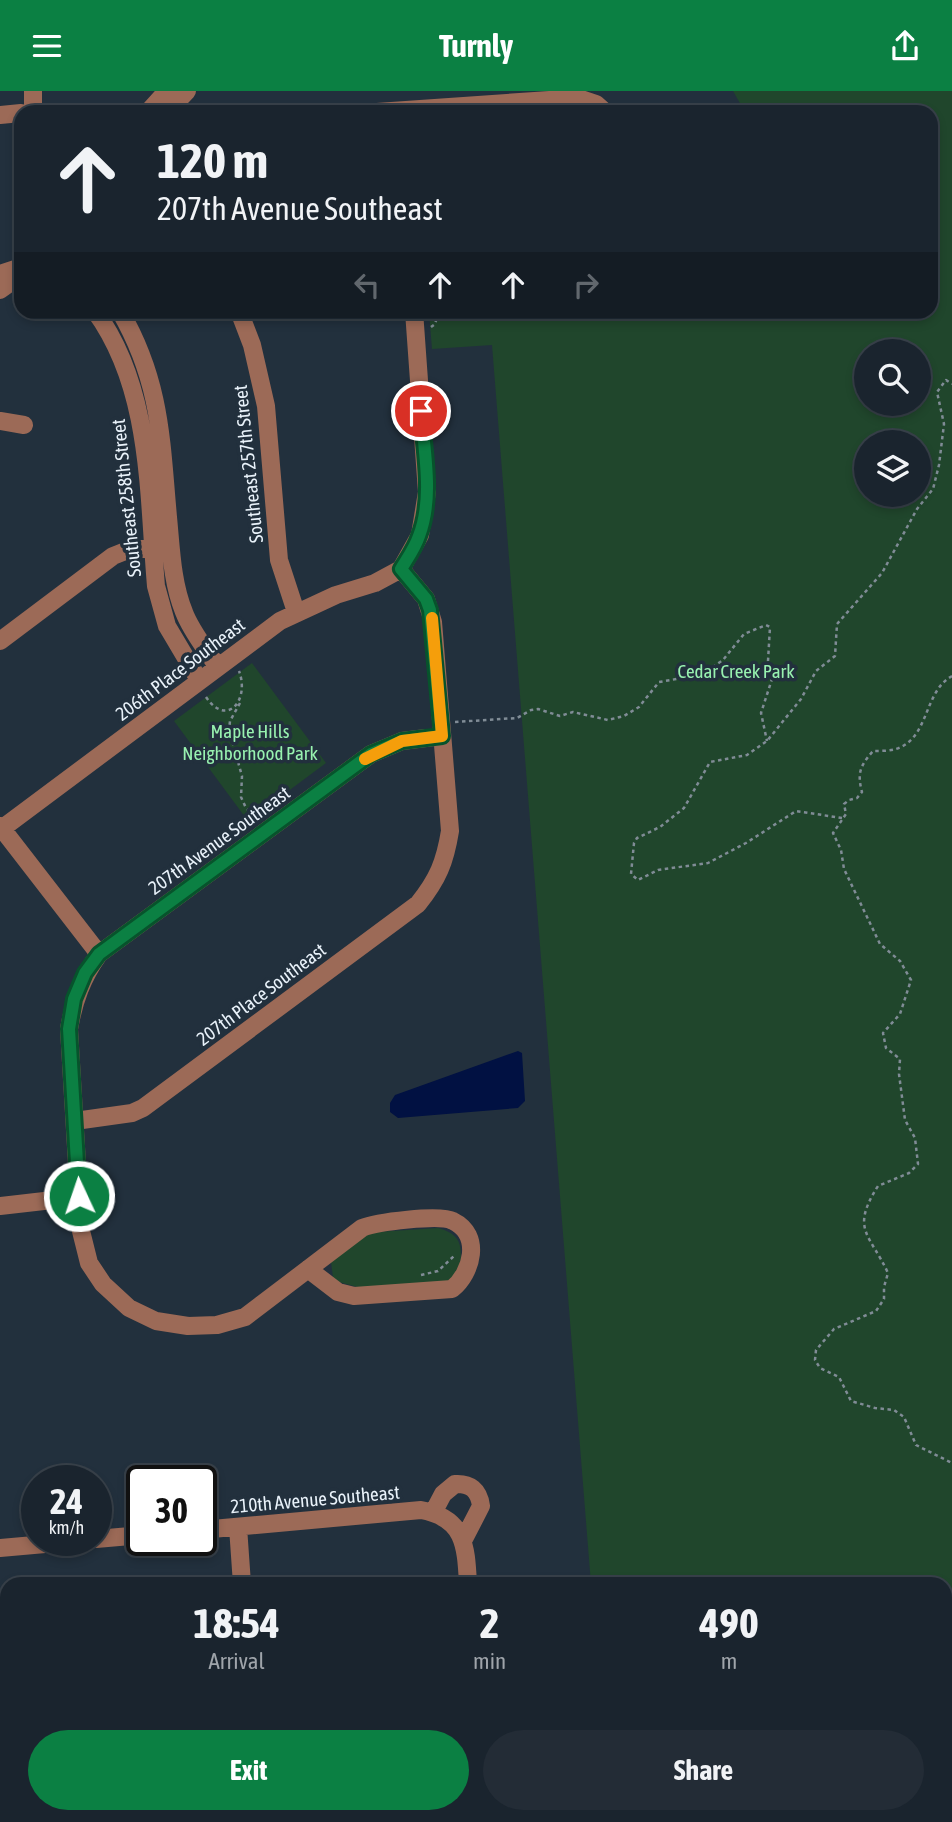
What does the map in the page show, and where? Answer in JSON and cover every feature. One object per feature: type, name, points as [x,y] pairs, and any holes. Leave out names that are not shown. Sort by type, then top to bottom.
[{"type":"street","points":[[154,105],[167,91]]},
{"type":"street","points":[[174,105],[187,91]]},
{"type":"street","points":[[526,105],[578,97],[597,105]]},
{"type":"street","name":"Southeast 258th Street","points":[[100,319],[120,354],[133,386],[162,546],[184,613],[217,666]]},
{"type":"street","name":"Southeast 258th Street","points":[[124,319],[145,363],[155,393],[160,425],[162,546],[156,586],[167,626],[198,680]]},
{"type":"street","name":"Southeast 257th Street","points":[[242,319],[266,406],[279,560],[296,612]]},
{"type":"street","points":[[401,569],[420,535],[427,492],[415,319]]},
{"type":"street","points":[[0,421],[24,425]]},
{"type":"street","points":[[0,641],[113,556],[128,550],[162,546]]},
{"type":"street","name":"206th Place Southeast","points":[[1,828],[217,666],[296,612],[375,583],[401,569]]},
{"type":"street","name":"207th Place Southeast","points":[[75,1121],[132,1113],[143,1108],[418,904],[434,884],[445,859],[450,831],[430,610],[426,599],[401,569]]},
{"type":"street","name":"207th Avenue Southeast","points":[[99,954],[371,754],[402,741],[442,730]]},
{"type":"street","points":[[1,828],[99,954],[85,973],[74,999],[69,1029],[81,1231],[89,1263],[103,1284],[129,1308],[156,1321],[188,1326],[217,1325],[245,1317],[308,1269],[362,1228],[377,1222],[445,1218],[459,1225],[471,1246],[471,1262],[466,1274],[452,1289],[345,1295],[308,1269]]},
{"type":"street","points":[[0,1206],[79,1196]]},
{"type":"street","points":[[464,1539],[441,1516],[448,1488],[455,1484],[470,1486],[480,1498],[481,1506],[464,1539],[467,1577]]},
{"type":"street","name":"210th Avenue Southeast","points":[[217,1529],[421,1510],[441,1516]]},
{"type":"street","points":[[238,1527],[242,1577]]},
{"type":"street","points":[[0,1548],[21,1546]]},
{"type":"path","points":[[842,818],[796,811],[746,843],[708,863],[658,870],[638,880],[631,874],[634,843],[638,838],[660,827],[684,808],[710,762],[747,755],[767,741],[801,699],[816,671],[835,656],[837,624],[882,573],[917,509],[933,489],[944,424],[937,392],[946,380],[952,384]]},
{"type":"path","points":[[442,730],[517,718],[531,709],[560,716],[573,712],[594,719],[608,720],[624,716],[639,707],[659,682],[694,676],[710,669],[723,660],[744,634],[766,625],[770,627],[768,660],[772,679],[761,713],[767,741]]},
{"type":"path","points":[[233,655],[243,684],[240,703],[230,721],[229,730],[242,776],[241,797],[246,808],[270,829]]},
{"type":"path","points":[[952,676],[940,682],[918,733],[897,749],[873,751],[862,764],[858,776],[862,792],[857,798],[844,804],[846,814],[833,833],[841,850],[844,869],[880,944],[900,961],[911,980],[900,1014],[883,1033],[886,1048],[900,1059],[899,1074],[905,1120],[915,1138],[918,1164],[909,1173],[878,1186],[863,1217],[864,1231],[888,1273],[884,1300],[876,1311],[834,1329],[816,1350],[815,1360],[820,1368],[839,1377],[851,1401],[894,1410],[904,1417],[916,1445],[952,1463]]},
{"type":"path","points":[[198,680],[208,700],[215,707],[230,709],[240,703]]},
{"type":"path","points":[[407,1293],[420,1275],[438,1271],[459,1251],[471,1246]]},
{"type":"green space","name":"Cedar Creek Park","points":[[733,91],[952,91],[952,1577],[590,1577],[492,345],[432,349],[430,319],[938,319],[938,105],[741,105]]},
{"type":"green space","name":"Maple Hills Neighborhood Park","points":[[252,663],[326,763],[248,821],[174,721]]},
{"type":"green space","points":[[438,1228],[452,1234],[461,1248],[460,1270],[446,1283],[361,1288],[339,1282],[333,1277],[331,1262],[364,1236],[377,1232]]},
{"type":"shaded area","points":[[518,1051],[522,1053],[525,1101],[518,1108],[398,1118],[390,1112],[390,1103],[395,1095]]},
{"type":"slow traffic","points":[[365,759],[402,741],[442,736],[432,618]]},
{"type":"route","points":[[79,1196],[69,1029],[74,999],[85,973],[99,954],[371,754],[402,741],[442,736],[433,622],[426,599],[401,569],[420,535],[424,518],[427,492],[421,411]]}]
